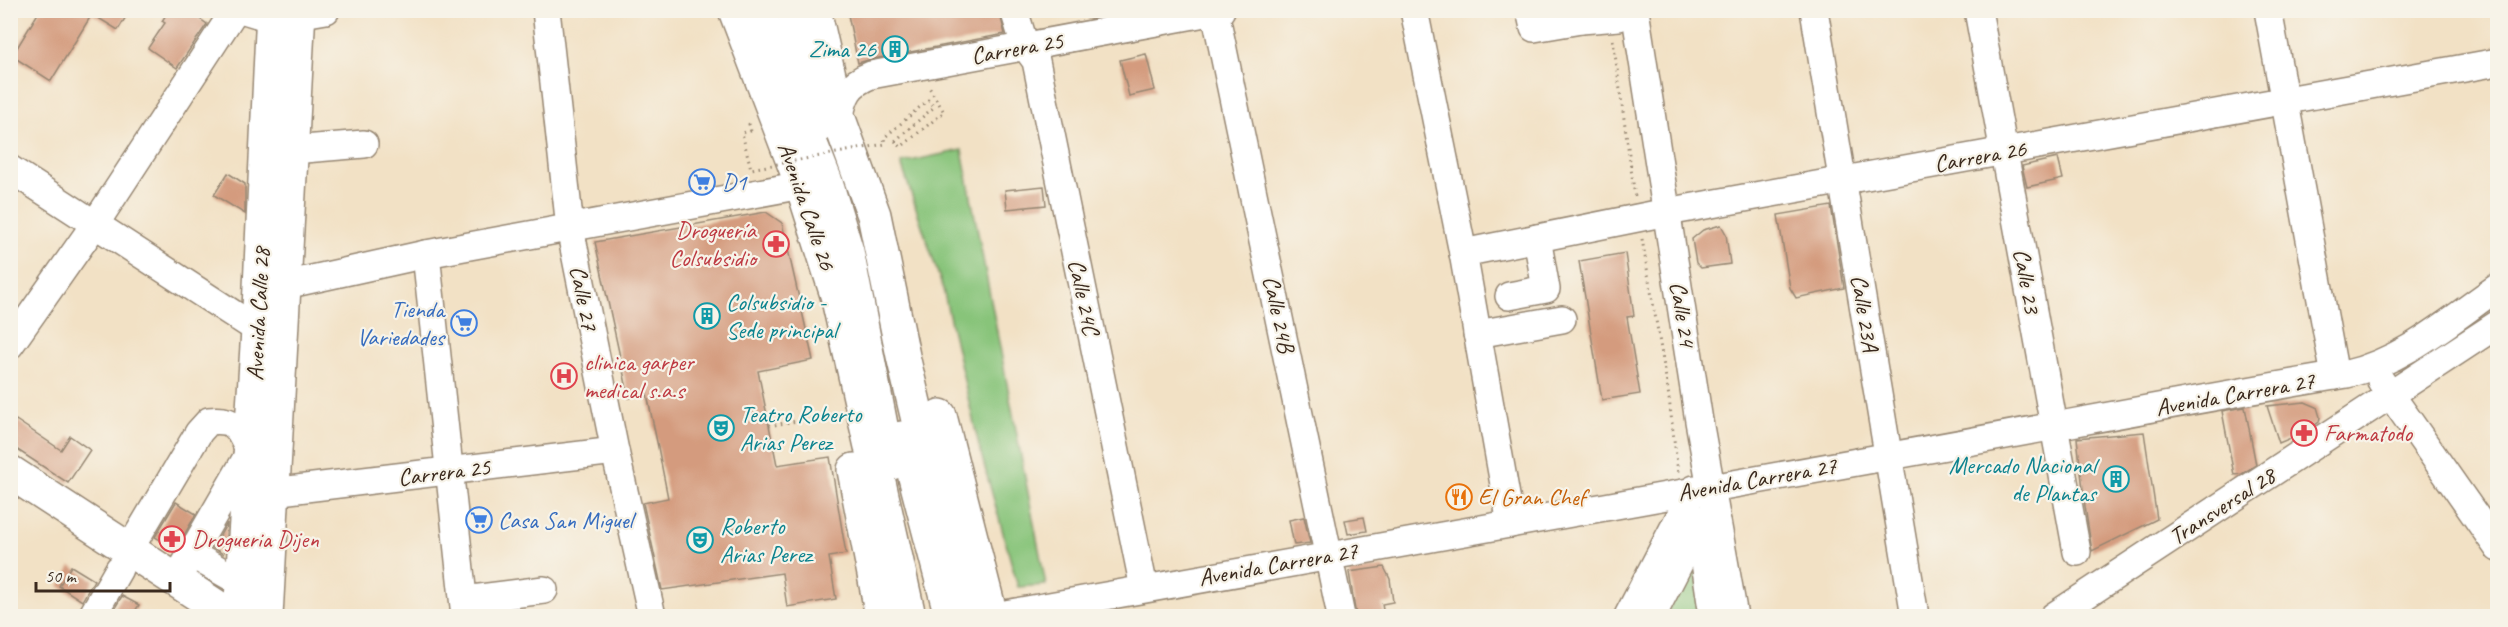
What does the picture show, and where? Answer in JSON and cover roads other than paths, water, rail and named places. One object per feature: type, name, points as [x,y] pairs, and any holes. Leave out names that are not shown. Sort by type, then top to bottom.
[{"type":"main road","name":"Avenida Calle 26","points":[[735,10],[802,184],[837,295],[909,616]]},
{"type":"main road","points":[[814,10],[839,118],[922,349],[993,616]]},
{"type":"main road","name":"Avenida Calle 28","points":[[266,616],[292,150],[286,13]]},
{"type":"main road","name":"Avenida Calle 28","points":[[240,616],[232,577],[231,514],[250,452],[258,330],[286,13]]},
{"type":"main road","points":[[802,184],[820,295],[882,616]]},
{"type":"main road","points":[[874,215],[903,356],[964,616]]},
{"type":"main road","points":[[10,472],[124,559],[192,616]]},
{"type":"main road","points":[[10,497],[124,559],[184,567],[231,616]]},
{"type":"street","points":[[10,345],[95,224],[235,10]]},
{"type":"street","name":"Calle 27","points":[[546,10],[570,228],[615,451],[652,616]]},
{"type":"street","points":[[761,10],[828,179],[850,251],[886,439],[925,616]]},
{"type":"street","points":[[790,10],[808,70],[847,175],[894,407],[948,616]]},
{"type":"street","name":"Calle 24C","points":[[1014,10],[1026,46],[1036,61],[1144,588]]},
{"type":"street","name":"Carrera 25","points":[[839,118],[842,103],[856,81],[871,75],[1026,46],[1139,18],[1221,10]]},
{"type":"street","points":[[1414,10],[1462,253],[1511,524]]},
{"type":"street","points":[[1530,10],[1534,28],[1580,15],[1620,14]]},
{"type":"street","name":"Calle 23A","points":[[1814,10],[1916,616]]},
{"type":"street","name":"Calle 23","points":[[1978,10],[2077,552]]},
{"type":"street","points":[[2268,10],[2335,376]]},
{"type":"street","name":"Calle 24B","points":[[1215,11],[1341,616]]},
{"type":"street","name":"Calle 24","points":[[1620,14],[1699,488],[1734,616]]},
{"type":"street","name":"Carrera 26","points":[[1462,253],[1652,215],[2498,62]]},
{"type":"street","points":[[292,150],[364,144]]},
{"type":"street","points":[[10,169],[258,330]]},
{"type":"street","points":[[285,285],[426,254],[802,184]]},
{"type":"street","points":[[1509,296],[1546,288],[1537,238]]},
{"type":"street","points":[[426,254],[465,608],[544,590]]},
{"type":"street","name":"Avenida Carrera 27","points":[[993,616],[1329,553],[1511,524],[1699,488],[2372,368],[2405,352],[2498,287]]},
{"type":"street","points":[[1477,334],[1562,319]]},
{"type":"street","points":[[2391,395],[2498,324]]},
{"type":"street","points":[[2372,368],[2498,548]]},
{"type":"street","name":"Transversal 28","points":[[2054,616],[2391,395]]},
{"type":"street","points":[[92,616],[199,432],[209,421],[224,419],[235,425],[250,452]]},
{"type":"street","name":"Carrera 25","points":[[273,492],[615,451]]},
{"type":"street","points":[[1629,616],[1699,488]]},
{"type":"street","name":"Calle 24","points":[[1699,488],[1699,525],[1713,616]]},
{"type":"street","points":[[231,514],[184,567],[232,577]]},
{"type":"street","points":[[1652,616],[1699,525]]},
{"type":"place","name":"Zima 26","points":[[895,49]]},
{"type":"place","name":"D1","points":[[702,182]]},
{"type":"place","name":"Droguería Colsubsidio","points":[[776,244]]},
{"type":"place","name":"Colsubsidio - Sede principal","points":[[707,316]]},
{"type":"place","name":"Tienda Variedades","points":[[464,323]]},
{"type":"place","name":"clinica garper medical s.a.s","points":[[564,376]]},
{"type":"place","name":"Teatro Roberto Arias Perez","points":[[721,428]]},
{"type":"place","name":"Farmatodo","points":[[2304,433]]},
{"type":"place","name":"Mercado Nacional de Plantas","points":[[2116,479]]},
{"type":"place","name":"El Gran Chef","points":[[1459,497]]},
{"type":"place","name":"Casa San Miguel","points":[[479,520]]},
{"type":"place","name":"Drogueria Dijen","points":[[172,539]]},
{"type":"place","name":"Roberto Arias Perez","points":[[700,540]]}]
